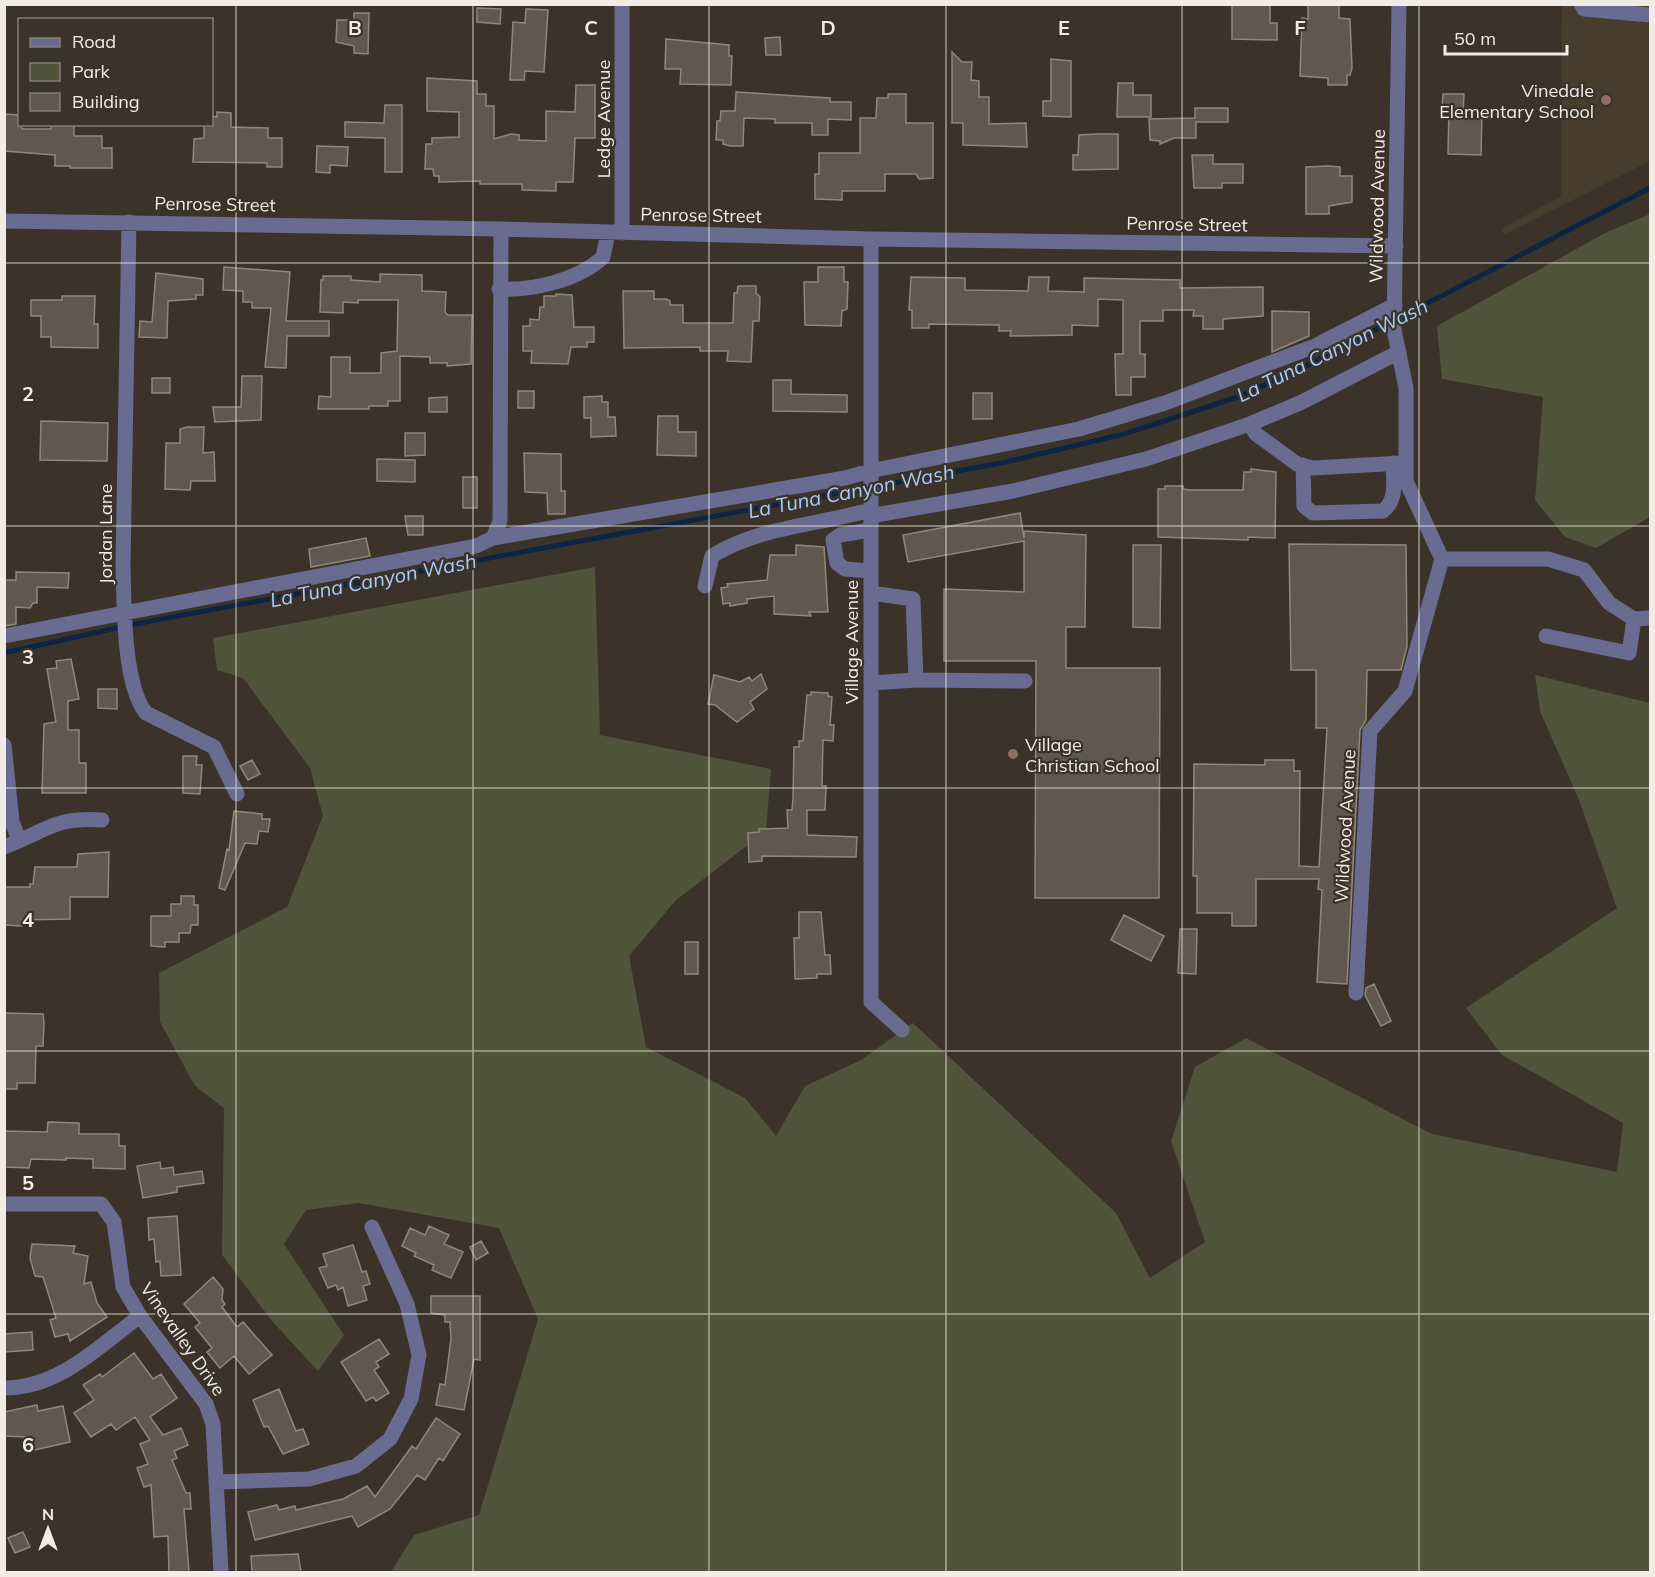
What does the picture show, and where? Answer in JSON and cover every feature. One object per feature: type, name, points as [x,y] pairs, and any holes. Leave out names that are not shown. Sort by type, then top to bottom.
[{"type":"street","name":"Ledge Avenue","points":[[499,289],[525,289],[585,270],[603,257],[615,233],[622,4]]},
{"type":"street","name":"Wildwood Avenue","points":[[1356,993],[1370,731],[1405,691],[1442,559],[1399,463],[1406,388],[1394,330],[1399,4]]},
{"type":"street","points":[[1581,4],[1584,9],[1650,15]]},
{"type":"street","name":"Penrose Street","points":[[4,221],[501,229],[871,239],[1396,246]]},
{"type":"street","name":"Jordan Lane","points":[[129,222],[123,564],[125,615],[133,688],[138,704],[146,713],[214,747],[237,794]]},
{"type":"street","points":[[493,538],[500,521],[501,229]]},
{"type":"street","name":"Village Avenue","points":[[871,239],[871,1002],[902,1030]]},
{"type":"street","points":[[4,636],[125,615],[476,546],[493,538],[845,478],[870,481],[1079,429],[1165,403],[1316,346],[1395,308]]},
{"type":"street","points":[[705,586],[712,556],[729,546],[756,536],[870,519],[1035,486],[1146,459],[1250,424],[1302,402],[1399,352]]},
{"type":"street","points":[[1250,424],[1256,434],[1303,465],[1313,468],[1399,463],[1391,505],[1383,511],[1312,513],[1304,506],[1303,465]]},
{"type":"street","points":[[870,519],[833,540],[837,563],[845,568],[871,571]]},
{"type":"street","points":[[1442,559],[1548,559],[1584,570],[1609,603],[1634,619],[1650,618]]},
{"type":"street","points":[[871,593],[913,599],[915,680]]},
{"type":"street","points":[[1546,636],[1629,653],[1634,619]]},
{"type":"street","points":[[871,683],[915,680],[1025,681]]},
{"type":"street","points":[[4,745],[12,821],[12,844],[54,823],[75,819],[102,820]]},
{"type":"street","name":"Vinevalley Drive","points":[[4,1204],[101,1204],[114,1222],[123,1287],[140,1316],[206,1404],[213,1424],[221,1572]]},
{"type":"street","points":[[216,1482],[309,1479],[356,1466],[390,1438],[411,1399],[419,1355],[407,1304],[372,1227]]},
{"type":"street","points":[[4,1388],[25,1388],[55,1378],[140,1316]]},
{"type":"shaded area","name":"Vinedale Elementary School","points":[[1562,5],[1650,5],[1650,161],[1504,235],[1501,229],[1561,196]]},
{"type":"green space","points":[[1650,214],[1650,517],[1596,548],[1565,537],[1535,500],[1543,397],[1442,379],[1437,326],[1607,232]]},
{"type":"green space","points":[[595,567],[600,735],[771,769],[766,831],[675,901],[629,956],[646,1047],[745,1098],[776,1136],[805,1086],[861,1060],[913,1023],[1116,1213],[1150,1278],[1205,1242],[1171,1141],[1195,1067],[1246,1038],[1432,1134],[1617,1172],[1623,1123],[1502,1055],[1466,1008],[1617,908],[1579,800],[1540,711],[1535,675],[1650,703],[1650,1572],[391,1572],[414,1535],[479,1515],[538,1319],[499,1228],[359,1203],[306,1210],[284,1244],[344,1335],[318,1371],[272,1321],[222,1255],[224,1108],[195,1086],[160,1022],[159,973],[287,907],[323,816],[310,768],[243,678],[217,670],[213,638]]},
{"type":"building","points":[[1232,4],[1270,4],[1270,23],[1277,23],[1277,40],[1232,39]]},
{"type":"building","points":[[1308,4],[1339,4],[1339,18],[1350,19],[1352,68],[1350,75],[1347,75],[1347,85],[1328,85],[1328,78],[1300,76],[1302,18],[1308,19]]},
{"type":"building","points":[[477,8],[501,9],[500,24],[477,22]]},
{"type":"building","points":[[526,9],[548,10],[544,72],[525,71],[524,80],[510,80],[513,22],[525,23]]},
{"type":"building","points":[[354,13],[369,13],[368,54],[354,53],[354,46],[336,42],[337,20],[354,20]]},
{"type":"building","points":[[780,37],[781,55],[766,55],[765,38]]},
{"type":"building","points":[[666,39],[729,45],[729,56],[732,56],[731,85],[680,84],[681,69],[665,69]]},
{"type":"building","points":[[952,52],[962,62],[972,62],[971,80],[979,81],[979,97],[989,97],[989,124],[1026,123],[1027,147],[963,145],[963,123],[952,123]]},
{"type":"building","points":[[1051,59],[1071,61],[1071,117],[1043,116],[1043,101],[1051,101]]},
{"type":"building","points":[[427,78],[477,81],[477,94],[486,94],[486,106],[494,106],[494,139],[511,134],[519,135],[519,140],[546,141],[546,111],[575,112],[576,85],[595,85],[595,138],[575,138],[573,182],[556,182],[556,191],[522,190],[522,184],[480,184],[480,181],[439,182],[439,176],[434,176],[433,169],[425,169],[426,144],[432,144],[432,138],[459,137],[459,112],[427,111]]},
{"type":"building","points":[[1118,83],[1133,83],[1133,95],[1151,95],[1151,117],[1117,117]]},
{"type":"building","points":[[736,92],[830,98],[830,102],[851,102],[851,120],[828,119],[828,135],[812,135],[812,123],[775,123],[775,119],[744,118],[743,146],[730,146],[723,144],[723,140],[716,140],[717,121],[720,121],[721,111],[735,111]]},
{"type":"building","points":[[888,94],[906,94],[906,123],[933,123],[933,178],[919,179],[916,174],[885,174],[885,191],[842,191],[842,200],[815,199],[815,174],[819,174],[819,153],[860,153],[860,118],[876,118],[877,98],[888,98]]},
{"type":"building","points":[[1443,94],[1464,94],[1463,113],[1482,113],[1481,155],[1448,154],[1449,108],[1442,108]]},
{"type":"building","points":[[385,105],[402,105],[402,172],[385,172],[385,138],[345,137],[345,122],[384,123]]},
{"type":"building","points":[[1195,108],[1228,108],[1228,122],[1196,122],[1196,138],[1174,138],[1160,144],[1160,141],[1150,140],[1149,119],[1195,118]]},
{"type":"building","points":[[217,112],[231,113],[231,127],[268,128],[268,138],[282,138],[282,167],[267,167],[267,163],[193,162],[194,139],[204,138],[204,126],[213,126],[213,116],[217,117]]},
{"type":"building","points":[[4,114],[18,115],[18,126],[22,126],[22,129],[74,126],[74,136],[102,136],[102,148],[112,148],[112,168],[55,166],[55,155],[4,151]]},
{"type":"building","points":[[1118,134],[1118,169],[1073,170],[1073,155],[1078,155],[1079,135]]},
{"type":"building","points":[[317,146],[348,147],[347,166],[330,165],[330,173],[316,172]]},
{"type":"building","points":[[1192,155],[1213,155],[1213,164],[1243,164],[1243,183],[1222,183],[1222,188],[1194,188]]},
{"type":"building","points":[[1306,167],[1340,167],[1340,176],[1352,176],[1352,202],[1329,206],[1329,214],[1306,214]]},
{"type":"building","points":[[224,267],[290,272],[286,321],[329,321],[329,336],[287,336],[286,368],[265,367],[271,308],[252,308],[252,302],[243,302],[243,291],[223,290]]},
{"type":"building","points":[[818,267],[844,267],[844,282],[848,282],[847,309],[842,311],[841,326],[805,325],[804,282],[818,282]]},
{"type":"building","points":[[156,273],[203,279],[203,295],[196,295],[196,299],[168,301],[167,338],[139,337],[140,321],[152,322]]},
{"type":"building","points":[[380,274],[422,275],[422,291],[446,292],[445,312],[448,315],[472,315],[471,364],[447,366],[447,363],[430,363],[430,357],[400,356],[400,401],[388,401],[388,406],[369,406],[369,409],[318,409],[319,396],[331,397],[331,357],[350,357],[350,373],[381,373],[381,353],[397,351],[398,300],[343,302],[343,313],[320,312],[321,280],[323,276],[351,276],[351,280],[380,282]]},
{"type":"building","points":[[911,277],[965,278],[965,290],[1028,291],[1029,277],[1049,277],[1048,291],[1084,292],[1084,278],[1180,280],[1180,288],[1263,287],[1263,316],[1223,319],[1223,329],[1203,329],[1203,316],[1193,316],[1194,310],[1163,310],[1163,321],[1140,321],[1140,354],[1145,354],[1145,377],[1131,377],[1131,395],[1116,395],[1115,354],[1123,354],[1123,300],[1098,299],[1098,326],[1072,325],[1072,335],[1010,336],[1011,331],[999,331],[999,325],[929,324],[929,328],[912,328],[912,310],[909,310]]},
{"type":"building","points":[[738,286],[756,286],[756,293],[760,297],[759,321],[753,321],[751,362],[727,361],[728,351],[700,351],[700,347],[624,348],[623,291],[654,291],[654,299],[666,299],[670,301],[670,305],[683,305],[683,323],[733,323],[734,293],[737,293]]},
{"type":"building","points":[[556,294],[572,295],[574,327],[594,327],[594,342],[587,342],[587,347],[571,347],[568,364],[531,363],[532,351],[523,351],[523,326],[530,326],[530,319],[539,320],[540,307],[544,307],[544,296],[556,296]]},
{"type":"building","points":[[62,296],[95,296],[94,324],[98,324],[98,348],[51,347],[51,337],[41,337],[41,316],[31,316],[31,300],[62,300]]},
{"type":"building","points":[[1272,311],[1309,312],[1309,336],[1272,352]]},
{"type":"building","points":[[242,376],[262,376],[261,420],[215,422],[213,407],[241,407]]},
{"type":"building","points":[[152,378],[170,378],[170,393],[152,393]]},
{"type":"building","points":[[773,380],[791,380],[791,394],[847,395],[847,412],[773,411]]},
{"type":"building","points":[[518,391],[534,391],[534,408],[518,408]]},
{"type":"building","points":[[973,393],[992,393],[992,419],[973,419]]},
{"type":"building","points":[[602,396],[602,402],[608,402],[608,417],[615,417],[616,436],[591,437],[591,418],[584,418],[584,397]]},
{"type":"building","points":[[447,397],[447,412],[429,412],[429,398]]},
{"type":"building","points":[[658,416],[678,416],[678,432],[696,432],[696,456],[657,455]]},
{"type":"building","points":[[41,421],[108,423],[107,461],[40,460]]},
{"type":"building","points":[[204,427],[203,453],[214,452],[215,481],[191,481],[190,490],[165,489],[166,443],[180,443],[180,429]]},
{"type":"building","points":[[405,433],[425,433],[425,455],[405,456]]},
{"type":"building","points":[[524,453],[561,454],[561,491],[565,491],[565,514],[548,514],[547,493],[525,492]]},
{"type":"building","points":[[377,459],[415,460],[415,482],[377,481]]},
{"type":"building","points":[[1251,469],[1276,472],[1275,538],[1248,537],[1248,540],[1158,537],[1158,489],[1165,489],[1165,486],[1183,486],[1183,489],[1190,490],[1243,490],[1244,472],[1251,472]]},
{"type":"building","points":[[463,477],[477,477],[477,508],[463,508]]},
{"type":"building","points":[[1020,513],[1024,538],[1024,531],[1086,535],[1085,627],[1066,627],[1066,668],[1160,668],[1159,898],[1035,898],[1036,661],[944,661],[944,589],[1024,592],[1024,541],[908,562],[903,535]]},
{"type":"building","points":[[405,516],[423,516],[423,535],[408,535]]},
{"type":"building","points":[[366,538],[370,556],[311,567],[309,549]]},
{"type":"building","points":[[1289,544],[1406,545],[1407,646],[1401,670],[1367,670],[1366,720],[1360,730],[1347,984],[1317,982],[1322,890],[1318,889],[1319,879],[1256,879],[1256,926],[1232,926],[1232,913],[1197,913],[1197,876],[1193,876],[1194,764],[1265,765],[1265,760],[1294,760],[1294,771],[1300,771],[1299,866],[1319,867],[1327,728],[1316,728],[1316,670],[1291,670]]},
{"type":"building","points":[[796,545],[824,547],[828,612],[809,612],[811,616],[774,614],[774,596],[747,599],[747,603],[730,606],[730,603],[723,604],[721,588],[728,587],[727,584],[767,580],[770,555],[796,555]]},
{"type":"building","points":[[1133,545],[1161,545],[1160,628],[1133,627]]},
{"type":"building","points":[[16,572],[69,573],[68,588],[37,587],[37,603],[33,603],[30,608],[16,607],[16,624],[4,626],[4,580],[16,580]]},
{"type":"building","points":[[71,659],[79,699],[68,701],[68,730],[79,730],[79,763],[86,763],[86,793],[42,793],[44,724],[56,722],[47,669],[57,668],[56,661]]},
{"type":"building","points":[[761,674],[767,689],[750,702],[754,709],[737,722],[715,705],[708,704],[714,675],[740,682],[749,677],[752,681]]},
{"type":"building","points":[[98,689],[117,689],[117,709],[98,708]]},
{"type":"building","points":[[811,692],[828,693],[828,696],[832,697],[830,725],[834,725],[833,741],[823,740],[822,786],[826,786],[825,810],[807,810],[807,835],[857,837],[856,857],[762,856],[762,861],[749,862],[748,833],[759,832],[759,829],[788,828],[787,810],[792,810],[793,798],[794,747],[799,747],[799,741],[803,741],[807,695],[811,695]]},
{"type":"building","points":[[183,756],[197,756],[196,765],[202,765],[200,794],[183,793]]},
{"type":"building","points":[[252,760],[260,774],[248,780],[240,766]]},
{"type":"building","points":[[234,811],[262,814],[262,819],[270,819],[268,832],[259,831],[257,844],[245,843],[225,890],[219,888],[227,849],[229,850]]},
{"type":"building","points":[[109,852],[108,897],[70,897],[70,919],[22,920],[22,926],[4,925],[4,887],[30,887],[30,884],[33,884],[35,867],[77,867],[78,854]]},
{"type":"building","points":[[181,896],[194,896],[194,905],[198,905],[198,925],[191,925],[190,933],[179,933],[179,942],[165,942],[165,947],[151,946],[151,916],[171,916],[171,904],[181,904]]},
{"type":"building","points":[[799,912],[821,912],[825,955],[830,955],[831,974],[817,974],[817,978],[795,979],[794,938],[799,938]]},
{"type":"building","points":[[1124,915],[1164,936],[1151,961],[1111,940]]},
{"type":"building","points":[[1180,929],[1197,929],[1196,974],[1178,973]]},
{"type":"building","points":[[685,942],[698,942],[698,974],[685,974]]},
{"type":"building","points":[[1374,984],[1391,1021],[1381,1026],[1365,995],[1366,988]]},
{"type":"building","points":[[4,1013],[43,1014],[43,1046],[36,1046],[35,1083],[17,1083],[17,1089],[4,1089]]},
{"type":"building","points":[[48,1122],[79,1123],[79,1134],[119,1134],[119,1146],[125,1146],[125,1169],[93,1168],[93,1159],[66,1158],[66,1160],[31,1159],[29,1168],[4,1167],[4,1131],[47,1132]]},
{"type":"building","points":[[160,1162],[161,1169],[173,1167],[174,1175],[202,1171],[204,1183],[177,1187],[177,1192],[143,1198],[137,1166]]},
{"type":"building","points":[[177,1216],[181,1275],[161,1276],[160,1261],[156,1262],[154,1239],[149,1240],[148,1218]]},
{"type":"building","points":[[429,1226],[449,1235],[444,1244],[463,1252],[451,1278],[432,1270],[434,1265],[414,1256],[416,1253],[402,1246],[410,1228],[425,1235]]},
{"type":"building","points":[[481,1241],[488,1253],[476,1260],[470,1247]]},
{"type":"building","points":[[32,1244],[75,1246],[73,1253],[88,1256],[84,1284],[91,1282],[97,1303],[107,1317],[70,1341],[68,1334],[55,1337],[50,1320],[56,1318],[43,1277],[35,1276],[30,1258]]},
{"type":"building","points":[[353,1245],[362,1272],[366,1271],[370,1284],[363,1286],[367,1300],[348,1306],[343,1287],[338,1290],[336,1285],[328,1288],[319,1268],[327,1266],[323,1254]]},
{"type":"building","points":[[213,1277],[223,1289],[222,1300],[225,1304],[222,1307],[237,1327],[243,1322],[272,1355],[249,1374],[234,1356],[220,1368],[207,1352],[212,1348],[195,1327],[200,1323],[184,1304]]},
{"type":"building","points":[[431,1296],[480,1296],[480,1360],[474,1359],[464,1410],[436,1405],[440,1384],[445,1385],[451,1339],[450,1322],[445,1322],[445,1315],[431,1313]]},
{"type":"building","points":[[32,1332],[33,1350],[4,1352],[4,1334]]},
{"type":"building","points":[[379,1339],[389,1354],[376,1362],[379,1367],[374,1370],[389,1393],[376,1401],[373,1397],[366,1401],[341,1362]]},
{"type":"building","points":[[134,1353],[153,1379],[161,1374],[177,1398],[150,1417],[163,1435],[181,1428],[188,1445],[174,1451],[177,1458],[172,1460],[186,1493],[190,1493],[191,1509],[184,1509],[189,1572],[169,1572],[168,1536],[154,1537],[151,1485],[144,1487],[137,1468],[148,1464],[140,1444],[150,1440],[135,1417],[116,1430],[111,1424],[91,1437],[74,1413],[94,1400],[83,1385],[100,1374],[102,1377]]},
{"type":"building","points":[[279,1389],[296,1431],[303,1429],[309,1444],[283,1454],[268,1426],[264,1427],[253,1400]]},
{"type":"building","points":[[37,1405],[38,1411],[63,1406],[70,1442],[30,1451],[27,1437],[4,1436],[4,1412]]},
{"type":"building","points":[[436,1418],[460,1434],[443,1461],[439,1458],[425,1480],[417,1475],[390,1509],[358,1527],[352,1516],[255,1540],[248,1512],[277,1505],[279,1510],[295,1506],[296,1510],[343,1499],[367,1486],[375,1497],[412,1446],[416,1449]]},
{"type":"building","points":[[23,1532],[30,1547],[15,1553],[8,1538]]},
{"type":"building","points":[[298,1554],[301,1572],[252,1572],[251,1556]]},
{"type":"waterway","name":"La Tuna Canyon Wash","points":[[4,653],[135,624],[1006,462],[1124,434],[1238,397],[1300,369],[1650,188]]},
{"type":"place","name":"Vinedale Elementary School","points":[[1606,100]]},
{"type":"place","name":"Village Christian School","points":[[1013,754]]}]
